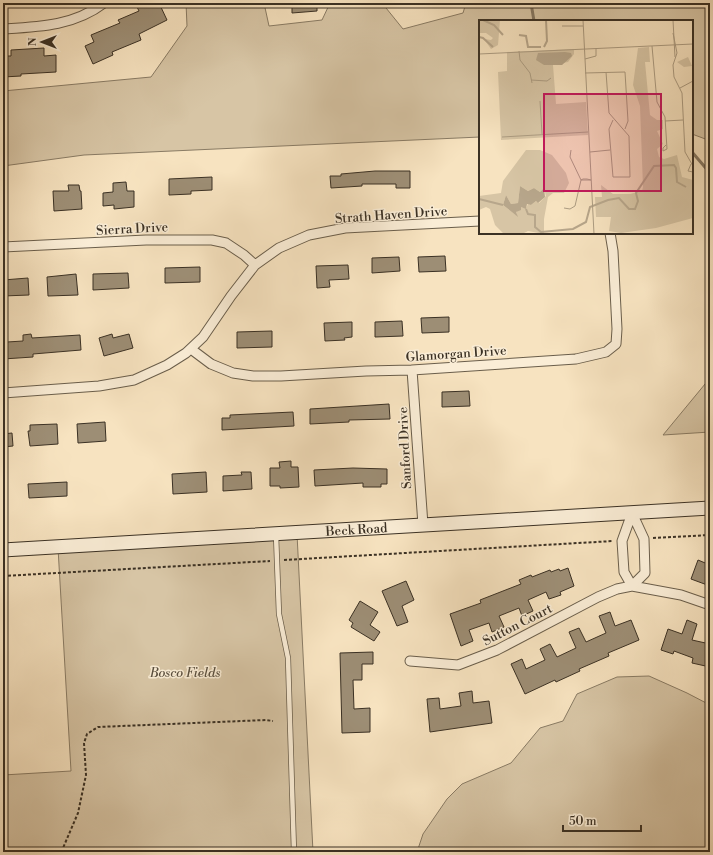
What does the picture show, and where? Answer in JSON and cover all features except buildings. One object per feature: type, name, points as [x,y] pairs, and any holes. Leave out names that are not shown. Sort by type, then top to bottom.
[{"type":"main road","name":"Beck Road","points":[[3,550],[710,508]]},
{"type":"street","points":[[3,29],[40,27],[56,24],[86,14],[104,3]]},
{"type":"street","name":"Strath Haven Drive","points":[[3,393],[98,386],[134,380],[167,365],[186,353],[203,337],[231,296],[256,264],[279,248],[309,235],[345,228],[479,221]]},
{"type":"street","name":"Glamorgan Drive","points":[[191,349],[211,364],[233,373],[253,376],[412,370],[576,358],[606,352],[616,344],[617,329],[613,251],[610,234]]},
{"type":"street","name":"Sierra Drive","points":[[3,248],[146,240],[212,240],[226,243],[256,264]]},
{"type":"street","name":"Sanford Drive","points":[[412,370],[423,524]]},
{"type":"street","points":[[632,513],[644,539],[645,573],[632,586],[624,572],[622,540],[632,513]]},
{"type":"street","name":"Sutton Court","points":[[410,661],[458,665],[497,650],[598,597],[617,589],[632,586],[682,595],[710,605]]},
{"type":"lane","points":[[276,534],[279,614],[288,658],[294,852]]},
{"type":"path","points":[[644,539],[710,535]]},
{"type":"path","points":[[3,576],[622,540]]},
{"type":"path","points":[[63,852],[63,848],[78,813],[86,775],[84,743],[87,734],[98,727],[266,720],[273,721]]},
{"type":"green space","points":[[186,3],[264,3],[269,26],[322,20],[330,3],[382,3],[403,29],[463,13],[466,3],[710,3],[710,146],[708,140],[693,134],[693,20],[479,20],[479,137],[84,155],[3,166],[3,91],[151,77],[187,26]]},
{"type":"green space","points":[[710,378],[710,432],[663,435]]},
{"type":"green space","name":"Bosco Fields","points":[[297,534],[313,852],[3,852],[3,775],[71,771],[58,548]]},
{"type":"green space","points":[[649,676],[710,705],[710,852],[417,852],[423,834],[447,799],[462,784],[511,763],[540,728],[563,721],[577,694],[617,677]]},
{"type":"waterway","points":[[531,3],[534,20]]},
{"type":"waterway","points":[[693,153],[710,173]]}]
